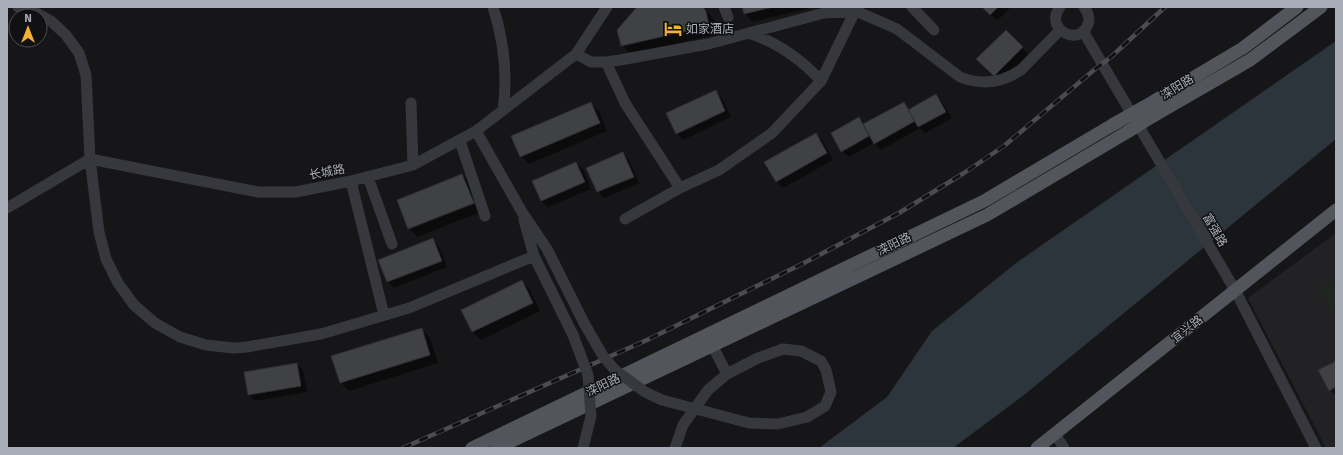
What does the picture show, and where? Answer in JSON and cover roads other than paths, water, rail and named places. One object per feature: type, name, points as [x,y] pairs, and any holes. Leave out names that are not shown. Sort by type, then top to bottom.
[{"type":"main road","name":"滦阳路","points":[[472,448],[984,201],[1243,48],[1297,7]]},
{"type":"main road","name":"滦阳路","points":[[497,448],[987,215],[1250,60],[1321,7]]},
{"type":"main road","name":"宜兴路","points":[[1037,448],[1336,210]]},
{"type":"street","points":[[18,7],[33,11],[51,21],[66,35],[79,53],[86,75],[90,159],[100,238],[106,258],[118,284],[134,306],[167,331],[180,337],[206,345],[220,347],[248,347],[321,334],[409,308],[534,256]]},
{"type":"street","points":[[492,7],[500,32],[505,61],[506,89],[504,110]]},
{"type":"street","name":"长城路","points":[[90,159],[258,192],[296,192],[351,181],[413,165],[460,141],[476,131],[576,54],[608,7]]},
{"type":"street","points":[[912,7],[934,30]]},
{"type":"street","points":[[1060,7],[1056,15],[1057,26],[1060,30],[1069,35],[1079,34],[1084,31],[1089,22],[1087,12],[1084,7]]},
{"type":"street","points":[[576,54],[591,62],[606,62],[708,44],[824,13],[857,9],[897,29],[960,77],[985,83],[1002,80],[1016,74],[1060,30]]},
{"type":"street","points":[[626,219],[680,188],[719,170],[772,134],[821,81],[857,9]]},
{"type":"street","name":"富强路","points":[[1084,31],[1235,290],[1316,448]]},
{"type":"street","points":[[749,33],[771,42],[792,54],[821,81]]},
{"type":"street","points":[[606,62],[625,103],[680,188]]},
{"type":"street","points":[[411,103],[413,165]]},
{"type":"street","points":[[476,131],[522,212],[547,249],[584,323],[603,356],[615,370],[645,392],[662,400],[749,423],[778,424],[807,417],[825,406],[831,392],[826,370],[821,360],[801,351],[783,349],[758,358],[727,374],[708,390],[683,425],[675,448]]},
{"type":"street","points":[[460,141],[484,216]]},
{"type":"street","points":[[7,208],[90,159]]},
{"type":"street","points":[[368,177],[392,244]]},
{"type":"street","points":[[351,181],[384,316]]},
{"type":"street","points":[[522,212],[534,256],[573,335],[588,375],[591,416],[583,448]]},
{"type":"street","points":[[712,345],[727,374]]},
{"type":"street","points":[[1055,434],[1064,448]]},
{"type":"railway","points":[[403,448],[647,340],[804,263],[899,213],[964,173],[1004,146],[1111,57],[1165,7]]},
{"type":"place","name":"如家酒店","points":[[673,29]]}]
